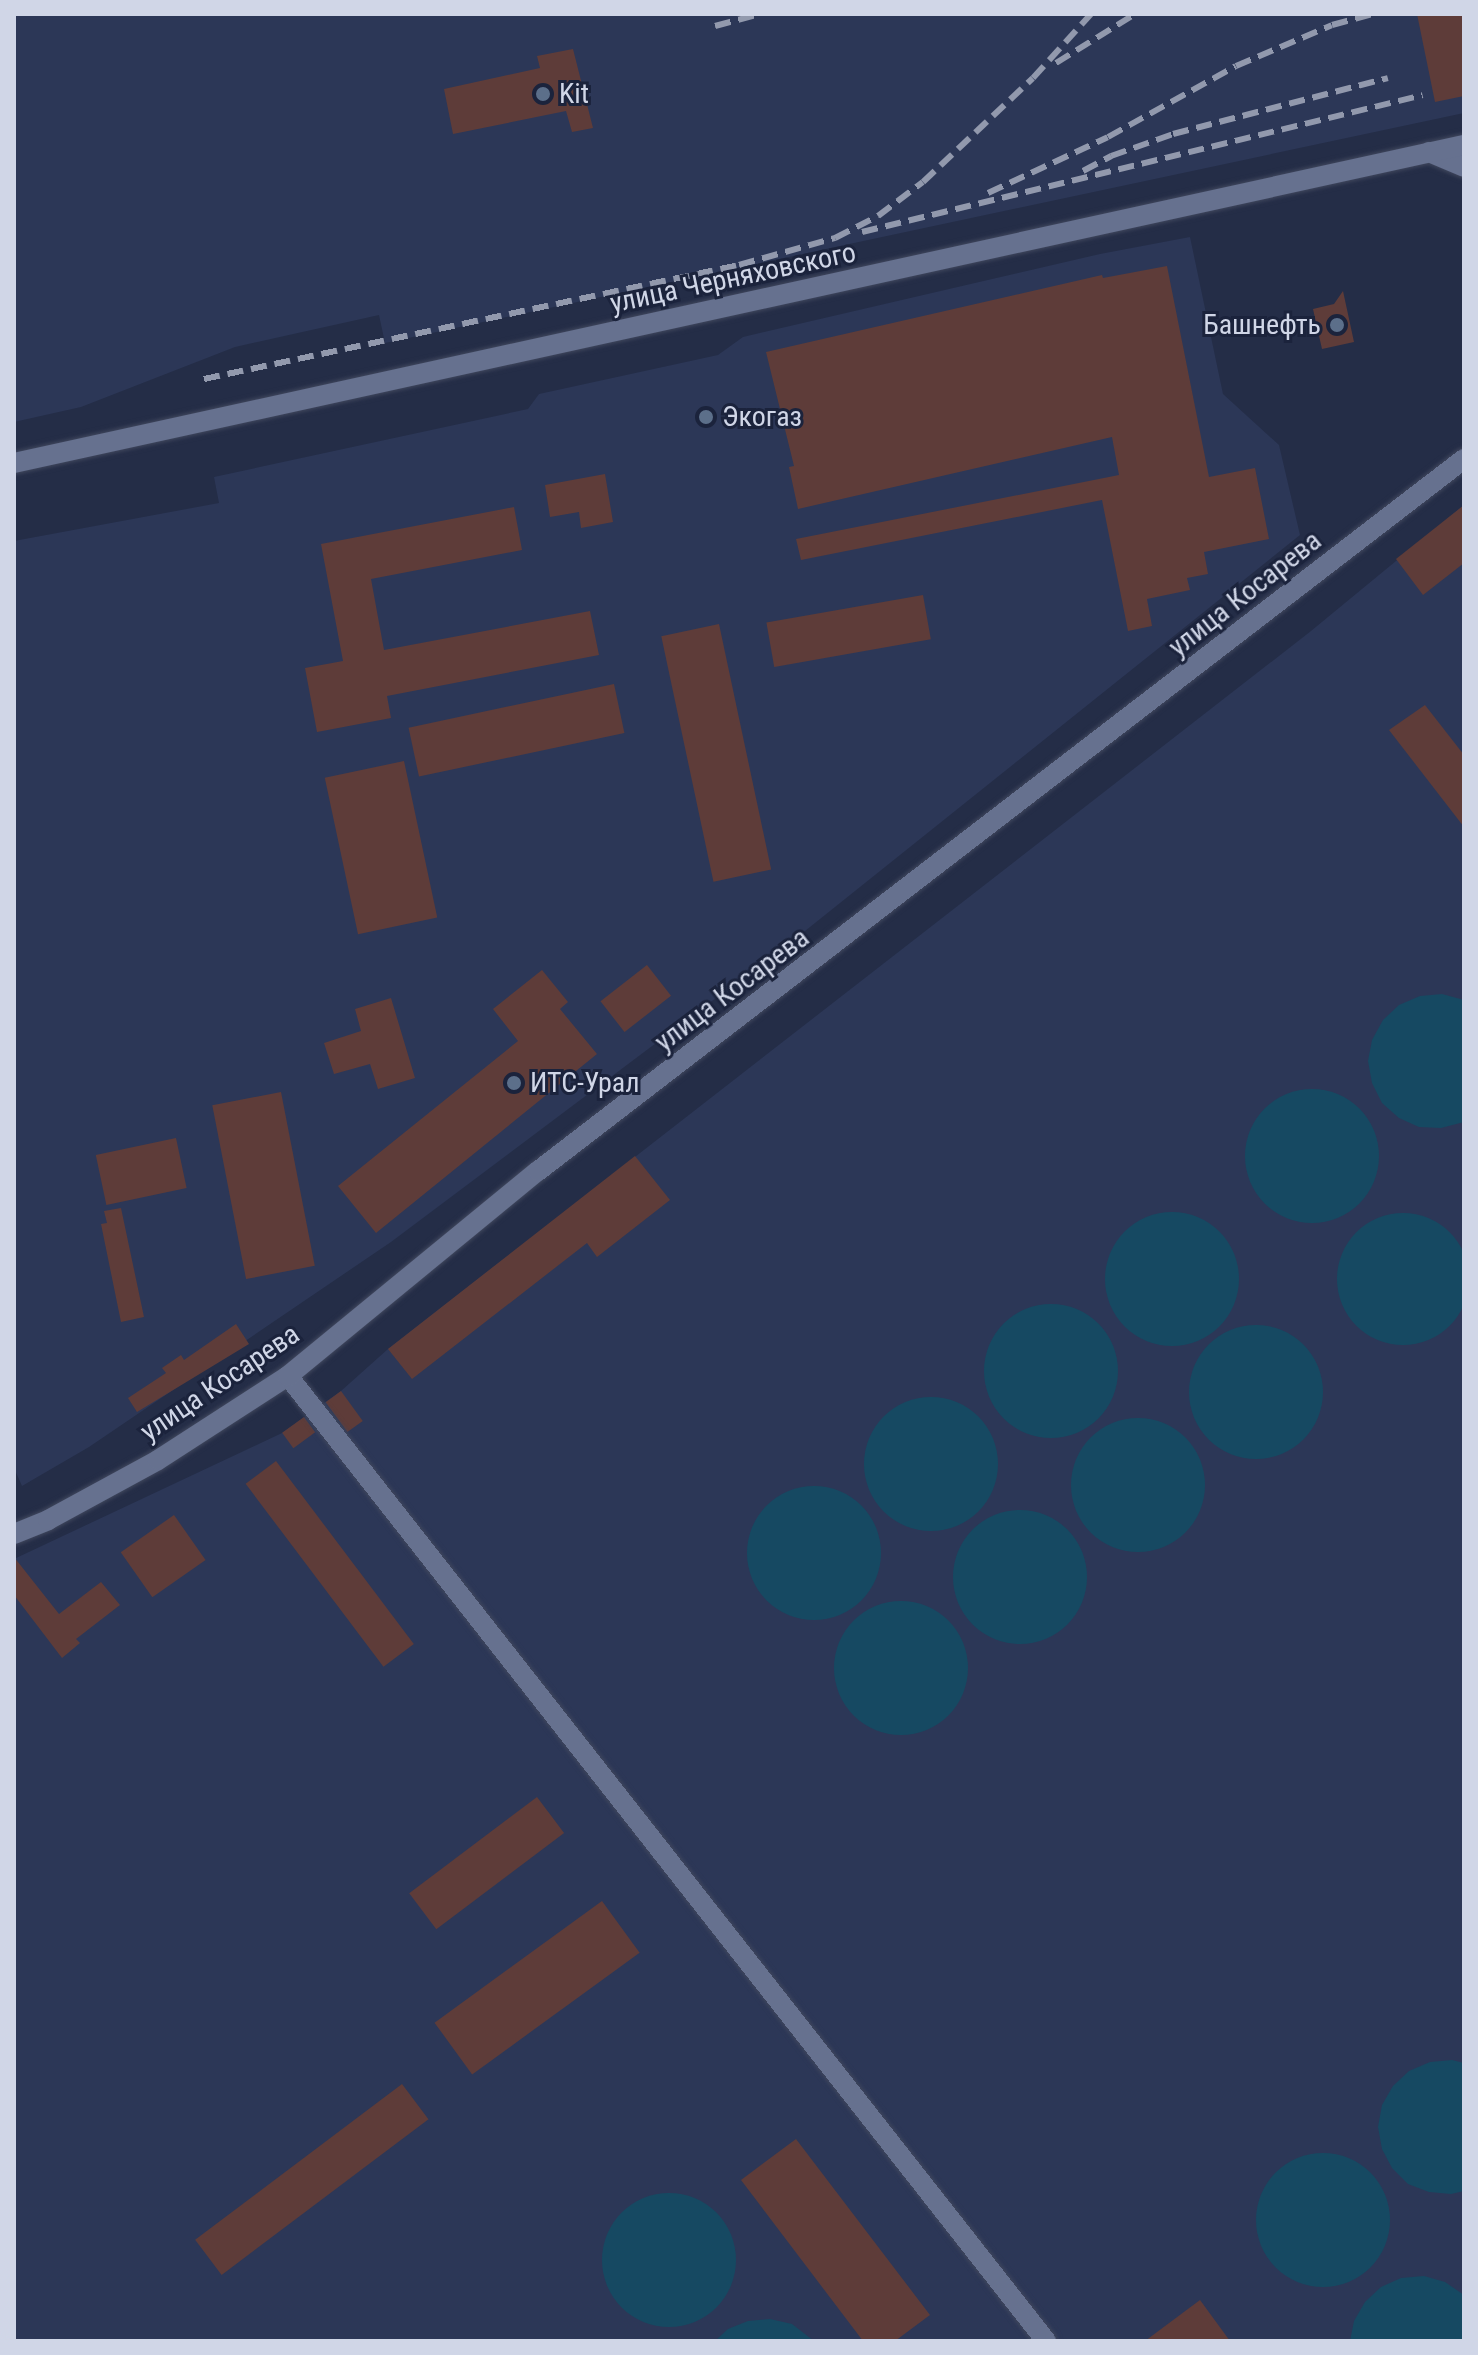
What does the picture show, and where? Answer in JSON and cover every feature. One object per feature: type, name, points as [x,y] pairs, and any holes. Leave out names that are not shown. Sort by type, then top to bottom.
[{"type":"street","name":"улица Черняховского","points":[[14,463],[1464,145]]},
{"type":"street","points":[[1429,152],[1464,167]]},
{"type":"street","name":"улица Косарева","points":[[14,1534],[48,1520],[158,1460],[288,1376],[538,1171],[1464,459]]},
{"type":"street","points":[[288,1376],[1046,2341]]},
{"type":"shaded area","points":[[14,14],[1464,14],[1464,113],[385,343],[379,315],[235,347],[81,407],[14,422]]},
{"type":"shaded area","points":[[1190,237],[1223,394],[1279,445],[1300,535],[800,935],[391,1242],[89,1447],[22,1486],[14,1468],[14,541],[219,503],[214,477],[528,409],[539,394],[718,355],[743,337],[1100,254]]},
{"type":"shaded area","points":[[1464,505],[1464,2341],[14,2341],[14,1559],[282,1433],[341,1391],[388,1349],[1311,631]]},
{"type":"shaded area","points":[[1442,994],[1464,1000],[1464,1122],[1441,1128],[1419,1127],[1399,1118],[1382,1103],[1372,1083],[1368,1061],[1372,1040],[1383,1020],[1399,1005],[1420,996]]},
{"type":"shaded area","points":[[1312,1089],[1338,1094],[1359,1109],[1374,1130],[1379,1156],[1374,1182],[1359,1203],[1338,1218],[1312,1223],[1286,1218],[1265,1203],[1250,1182],[1245,1156],[1250,1130],[1265,1109],[1286,1094]]},
{"type":"shaded area","points":[[1172,1212],[1198,1217],[1219,1232],[1234,1253],[1239,1279],[1234,1305],[1219,1326],[1198,1341],[1172,1346],[1146,1341],[1125,1326],[1110,1305],[1105,1279],[1110,1253],[1125,1232],[1146,1217]]},
{"type":"shaded area","points":[[1403,1213],[1428,1218],[1450,1232],[1464,1254],[1469,1279],[1464,1304],[1450,1326],[1428,1340],[1403,1345],[1378,1340],[1356,1326],[1342,1304],[1337,1279],[1342,1254],[1356,1232],[1378,1218]]},
{"type":"shaded area","points":[[1051,1304],[1077,1309],[1098,1324],[1113,1345],[1118,1371],[1113,1397],[1098,1418],[1077,1433],[1051,1438],[1025,1433],[1004,1418],[989,1397],[984,1371],[989,1345],[1004,1324],[1025,1309]]},
{"type":"shaded area","points":[[1256,1325],[1282,1330],[1303,1345],[1318,1366],[1323,1392],[1318,1418],[1303,1439],[1282,1454],[1256,1459],[1230,1454],[1209,1439],[1194,1418],[1189,1392],[1194,1366],[1209,1345],[1230,1330]]},
{"type":"shaded area","points":[[931,1397],[957,1402],[978,1417],[993,1438],[998,1464],[993,1490],[978,1511],[957,1526],[931,1531],[905,1526],[884,1511],[869,1490],[864,1464],[869,1438],[884,1417],[905,1402]]},
{"type":"shaded area","points":[[1138,1418],[1164,1423],[1185,1438],[1200,1459],[1205,1485],[1200,1511],[1185,1532],[1164,1547],[1138,1552],[1112,1547],[1091,1532],[1076,1511],[1071,1485],[1076,1459],[1091,1438],[1112,1423]]},
{"type":"shaded area","points":[[814,1486],[840,1491],[861,1506],[876,1527],[881,1553],[876,1579],[861,1600],[840,1615],[814,1620],[788,1615],[767,1600],[752,1579],[747,1553],[752,1527],[767,1506],[788,1491]]},
{"type":"shaded area","points":[[1020,1510],[1046,1515],[1067,1530],[1082,1551],[1087,1577],[1082,1603],[1067,1624],[1046,1639],[1020,1644],[994,1639],[973,1624],[958,1603],[953,1577],[958,1551],[973,1530],[994,1515]]},
{"type":"shaded area","points":[[901,1601],[927,1606],[948,1621],[963,1642],[968,1668],[963,1694],[948,1715],[927,1730],[901,1735],[875,1730],[854,1715],[839,1694],[834,1668],[839,1642],[854,1621],[875,1606]]},
{"type":"shaded area","points":[[1452,2060],[1464,2063],[1464,2191],[1451,2194],[1429,2192],[1408,2184],[1392,2168],[1382,2149],[1378,2127],[1382,2105],[1393,2086],[1409,2071],[1430,2062]]},
{"type":"shaded area","points":[[1323,2153],[1349,2158],[1370,2173],[1385,2194],[1390,2220],[1385,2246],[1370,2267],[1349,2282],[1323,2287],[1297,2282],[1276,2267],[1261,2246],[1256,2220],[1261,2194],[1276,2173],[1297,2158]]},
{"type":"shaded area","points":[[669,2193],[695,2198],[716,2213],[731,2234],[736,2260],[731,2286],[716,2307],[695,2322],[669,2327],[643,2322],[622,2307],[607,2286],[602,2260],[607,2234],[622,2213],[643,2198]]},
{"type":"shaded area","points":[[1424,2276],[1445,2282],[1464,2295],[1464,2341],[1350,2341],[1354,2321],[1365,2302],[1381,2287],[1401,2278]]},
{"type":"shaded area","points":[[770,2319],[792,2324],[814,2341],[715,2341],[728,2329],[748,2321]]},
{"type":"building","points":[[1417,14],[1464,14],[1464,96],[1435,102]]},
{"type":"building","points":[[573,49],[593,128],[572,132],[566,111],[453,134],[444,89],[540,68],[537,56]]},
{"type":"building","points":[[1167,266],[1209,477],[1255,468],[1269,539],[1204,552],[1208,574],[1187,578],[1190,590],[1147,599],[1152,626],[1128,631],[1102,500],[801,560],[796,539],[1119,475],[1112,437],[798,509],[789,467],[794,466],[766,352],[1102,275],[1103,278]]},
{"type":"building","points":[[1343,291],[1354,342],[1322,349],[1313,309],[1334,304]]},
{"type":"building","points":[[605,474],[613,522],[581,528],[579,512],[550,517],[545,485]]},
{"type":"building","points":[[1464,505],[1464,563],[1423,595],[1396,559]]},
{"type":"building","points":[[514,507],[522,550],[371,579],[384,650],[590,611],[599,655],[387,696],[391,718],[317,732],[305,668],[343,661],[321,544]]},
{"type":"building","points":[[923,595],[931,639],[774,667],[766,623]]},
{"type":"building","points":[[719,624],[771,870],[713,882],[661,636]]},
{"type":"building","points":[[614,684],[624,733],[419,777],[409,728]]},
{"type":"building","points":[[1425,705],[1464,755],[1464,827],[1389,730]]},
{"type":"building","points":[[404,761],[437,918],[358,934],[325,778]]},
{"type":"building","points":[[647,965],[671,996],[625,1032],[601,1001]]},
{"type":"building","points":[[542,970],[568,1002],[560,1009],[597,1054],[376,1233],[338,1186],[518,1041],[493,1009]]},
{"type":"building","points":[[391,998],[415,1078],[378,1089],[370,1064],[334,1074],[324,1043],[361,1031],[355,1009]]},
{"type":"building","points":[[281,1092],[315,1266],[246,1279],[212,1105]]},
{"type":"building","points":[[176,1138],[187,1188],[106,1205],[96,1155]]},
{"type":"building","points":[[635,1156],[670,1200],[597,1257],[587,1243],[412,1379],[388,1349]]},
{"type":"building","points":[[121,1208],[144,1317],[121,1322],[101,1224],[107,1223],[104,1211]]},
{"type":"building","points":[[236,1324],[249,1344],[137,1412],[128,1398],[166,1373],[162,1368],[181,1355],[184,1360]]},
{"type":"building","points":[[341,1391],[363,1421],[347,1432],[326,1402]]},
{"type":"building","points":[[304,1417],[315,1432],[293,1448],[282,1433]]},
{"type":"building","points":[[276,1461],[414,1644],[383,1667],[246,1484]]},
{"type":"building","points":[[174,1515],[206,1560],[152,1597],[121,1552]]},
{"type":"building","points":[[14,1557],[59,1614],[101,1582],[120,1605],[76,1639],[80,1643],[62,1658],[14,1595]]},
{"type":"building","points":[[537,1797],[564,1833],[436,1929],[409,1893]]},
{"type":"building","points":[[602,1901],[640,1953],[472,2074],[435,2023]]},
{"type":"building","points":[[402,2084],[428,2119],[222,2275],[195,2240]]},
{"type":"building","points":[[796,2139],[930,2315],[895,2341],[863,2341],[741,2180]]},
{"type":"building","points":[[1200,2300],[1230,2341],[1145,2341]]},
{"type":"railway","points":[[715,26],[760,14]]},
{"type":"railway","points":[[204,379],[739,265],[835,238],[878,216],[923,182],[1033,78],[1091,14]]},
{"type":"railway","points":[[1056,63],[1135,14]]},
{"type":"railway","points":[[988,193],[1108,137],[1236,66],[1332,25],[1373,14]]},
{"type":"railway","points":[[1083,171],[1111,156],[1173,134],[1388,78]]},
{"type":"railway","points":[[862,232],[1423,95]]},
{"type":"place","name":"Kit","points":[[543,94]]},
{"type":"place","name":"Башнефть","points":[[1337,325]]},
{"type":"place","name":"Экогаз","points":[[706,417]]},
{"type":"place","name":"ИТС-Урал","points":[[514,1083]]}]
